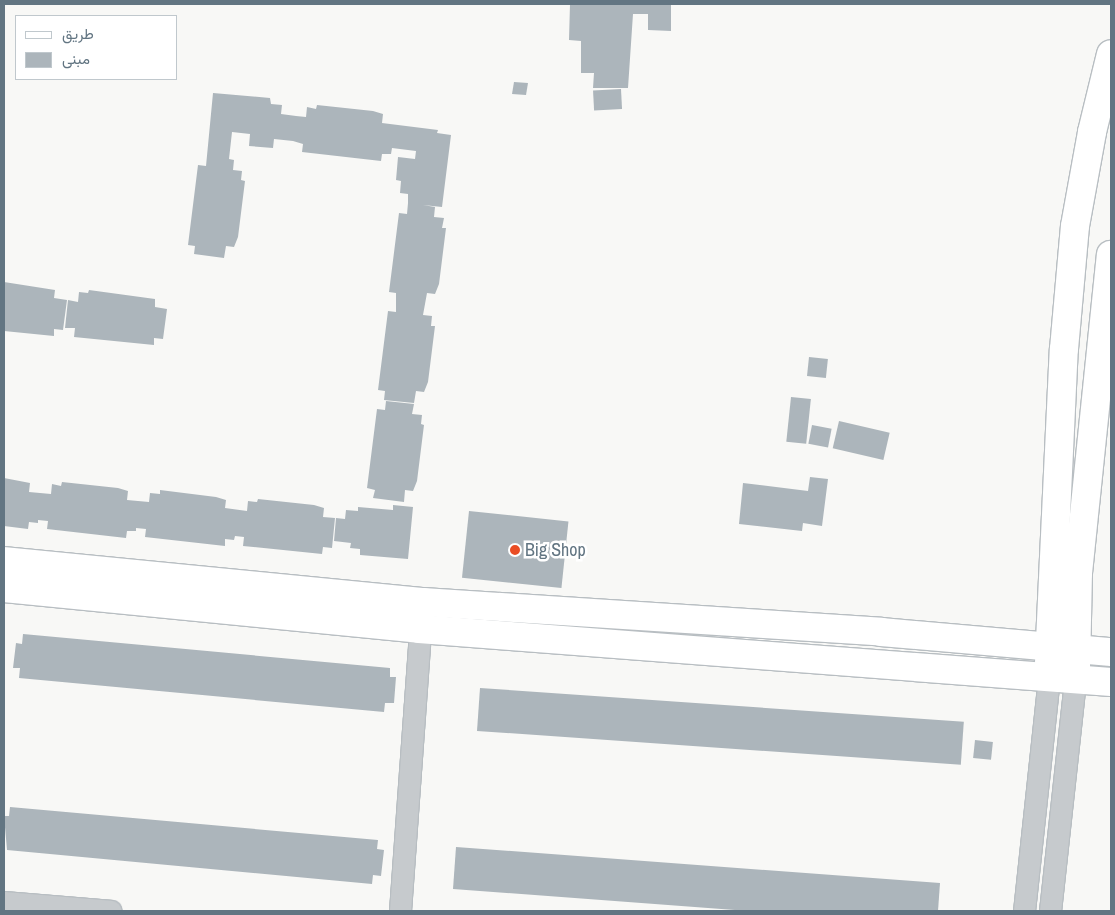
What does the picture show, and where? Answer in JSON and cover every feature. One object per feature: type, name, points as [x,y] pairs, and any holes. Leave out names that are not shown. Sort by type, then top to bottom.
[{"type":"main road","points":[[1048,677],[1064,349],[1075,226],[1092,132],[1111,54]]},
{"type":"main road","points":[[1075,679],[1078,573],[1111,255]]},
{"type":"main road","points":[[4,561],[423,602],[1050,646],[1111,652]]},
{"type":"main road","points":[[4,588],[419,630],[1111,682]]},
{"type":"street","points":[[400,911],[419,630],[423,602]]},
{"type":"street","points":[[1024,911],[1048,677]]},
{"type":"street","points":[[1050,911],[1075,679]]},
{"type":"street","points":[[4,902],[111,911]]},
{"type":"building","points":[[570,4],[671,4],[671,31],[648,30],[648,14],[633,14],[628,88],[593,88],[594,73],[581,73],[581,41],[569,40]]},
{"type":"building","points":[[514,82],[528,83],[526,95],[512,94]]},
{"type":"building","points":[[621,89],[622,109],[594,110],[593,90]]},
{"type":"building","points":[[213,93],[270,98],[271,104],[282,105],[281,114],[296,116],[306,117],[307,107],[316,109],[317,105],[373,111],[383,114],[382,123],[438,130],[437,133],[451,135],[442,207],[423,205],[435,207],[434,217],[444,218],[442,228],[446,228],[439,284],[435,294],[427,293],[423,315],[432,316],[431,326],[435,326],[428,382],[424,392],[416,391],[414,403],[384,400],[385,391],[378,390],[388,311],[396,312],[396,293],[389,292],[399,213],[407,214],[408,203],[408,194],[400,193],[401,181],[396,180],[398,157],[415,159],[416,151],[392,148],[391,154],[382,154],[381,161],[302,152],[303,144],[293,141],[274,139],[273,148],[249,146],[250,134],[232,132],[229,159],[234,160],[233,170],[242,171],[241,180],[245,181],[238,237],[234,247],[226,246],[224,258],[194,254],[195,246],[188,245],[198,165],[206,166]]},
{"type":"building","points":[[4,282],[55,290],[54,298],[67,300],[63,330],[54,329],[54,336],[4,331]]},
{"type":"building","points":[[89,290],[155,299],[155,307],[167,309],[163,339],[154,338],[154,345],[74,337],[75,328],[65,328],[68,300],[78,302],[79,292],[88,293]]},
{"type":"building","points":[[809,357],[828,359],[826,378],[807,376]]},
{"type":"building","points":[[791,397],[811,399],[806,444],[786,442]]},
{"type":"building","points":[[386,401],[414,404],[412,414],[422,415],[421,424],[424,425],[417,481],[413,491],[405,490],[404,502],[373,498],[375,490],[367,488],[377,409],[385,410]]},
{"type":"building","points":[[839,421],[890,433],[883,460],[833,448]]},
{"type":"building","points":[[812,425],[832,429],[828,447],[808,444]]},
{"type":"building","points":[[810,477],[828,479],[822,526],[803,523],[802,531],[739,524],[743,483],[808,491]]},
{"type":"building","points":[[4,478],[30,483],[29,492],[51,494],[52,484],[61,486],[62,482],[118,488],[128,491],[127,500],[149,502],[150,493],[160,494],[160,490],[216,497],[226,500],[225,508],[247,511],[248,501],[257,502],[258,499],[314,505],[324,508],[323,517],[335,518],[332,548],[323,547],[322,554],[243,546],[244,537],[235,536],[234,540],[225,539],[225,546],[145,537],[146,529],[136,528],[136,531],[127,531],[126,538],[47,529],[48,521],[38,520],[38,523],[29,522],[28,529],[4,526]]},
{"type":"building","points":[[393,505],[413,507],[408,559],[360,555],[360,549],[350,548],[351,543],[334,541],[336,518],[345,519],[346,510],[358,511],[358,507],[393,510]]},
{"type":"building","name":"Big Shop","points":[[469,511],[568,521],[561,588],[462,578]]},
{"type":"building","points":[[23,634],[390,668],[390,677],[396,677],[394,703],[385,703],[384,712],[19,678],[20,668],[13,668],[16,643],[22,644]]},
{"type":"building","points":[[480,688],[964,722],[961,765],[477,731]]},
{"type":"building","points":[[975,740],[993,742],[991,760],[973,758]]},
{"type":"building","points":[[10,807],[378,840],[377,849],[384,850],[381,876],[373,875],[372,884],[7,850],[4,816],[9,816]]},
{"type":"building","points":[[456,847],[940,883],[938,911],[748,911],[453,889]]},
{"type":"place","name":"Big Shop","points":[[515,550]]}]
